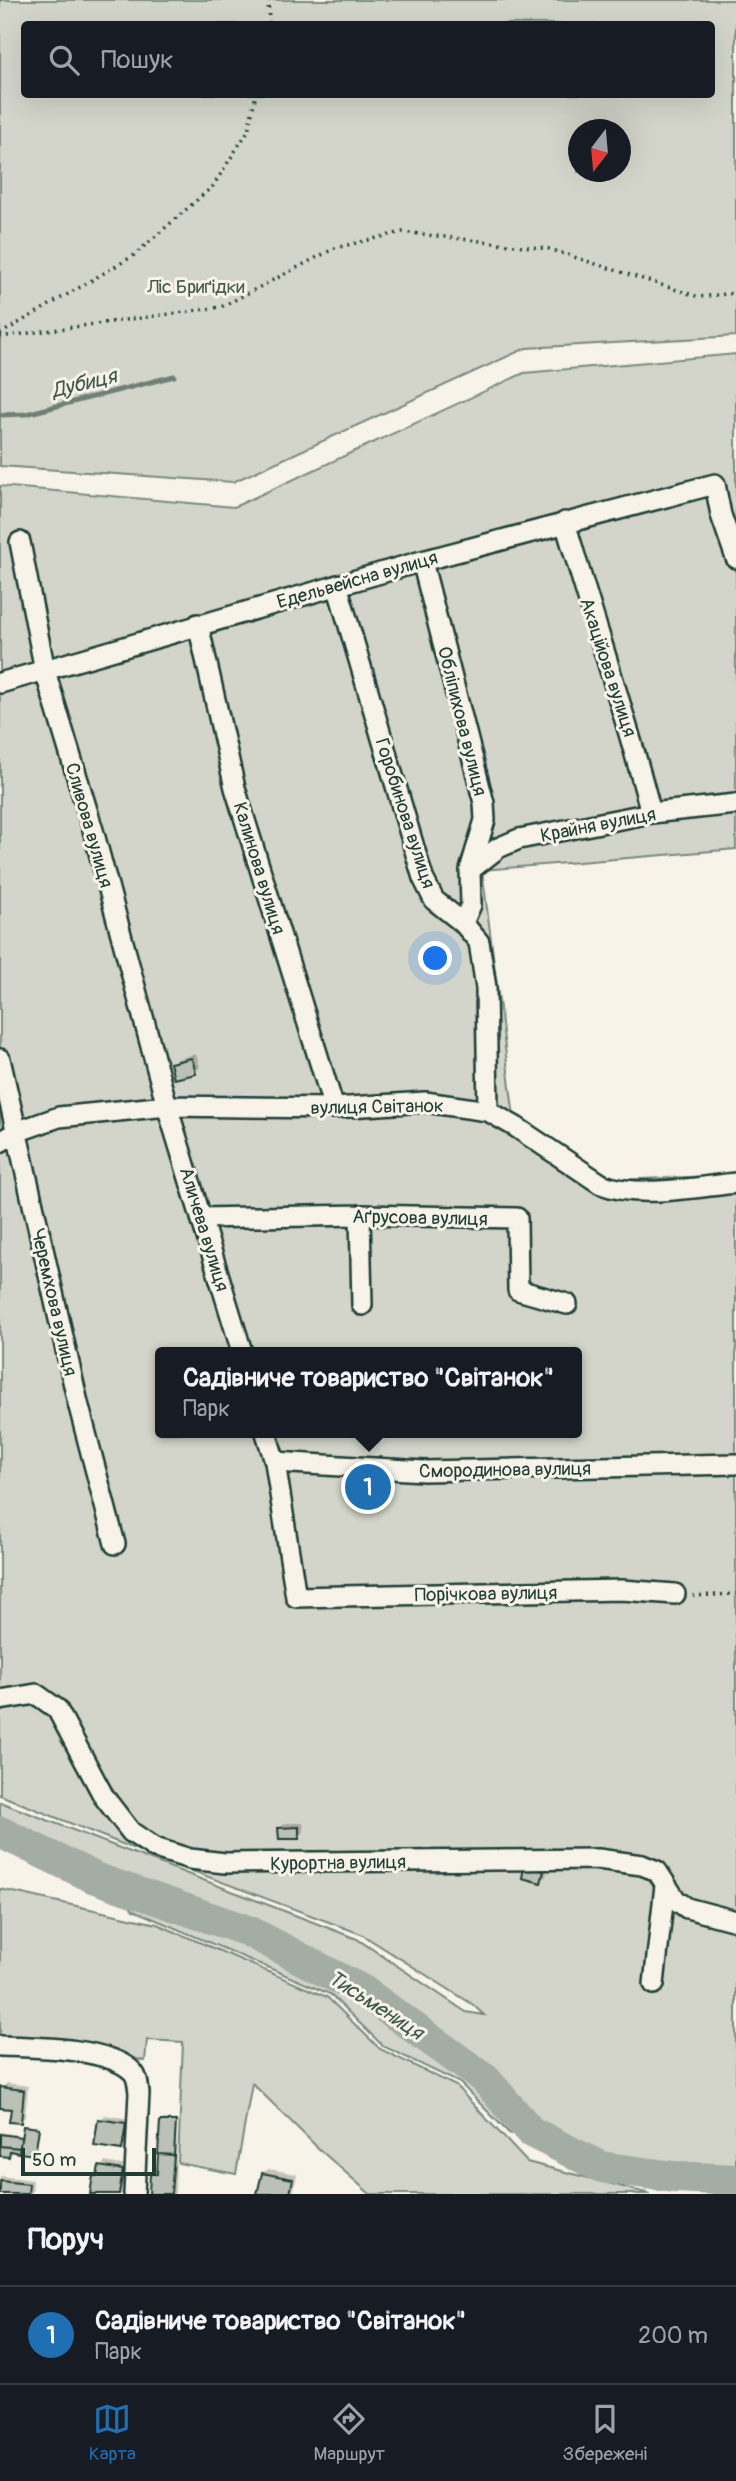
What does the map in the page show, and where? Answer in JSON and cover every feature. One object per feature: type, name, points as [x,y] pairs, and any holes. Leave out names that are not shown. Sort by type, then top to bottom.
[{"type":"street","name":"Едельвейсна вулиця","points":[[0,683],[422,561],[716,484],[721,515],[736,558]]},
{"type":"street","name":"Акаційова вулиця","points":[[565,522],[589,608],[632,737],[651,813]]},
{"type":"street","name":"Сливова вулиця","points":[[20,542],[45,671],[93,830],[167,1106]]},
{"type":"street","name":"Обліпихова вулиця","points":[[422,561],[484,803],[485,820],[470,870],[471,905],[463,923]]},
{"type":"street","name":"Горобинова вулиця","points":[[337,585],[423,878],[434,900],[463,923],[479,942],[486,988],[488,1111]]},
{"type":"street","name":"Калинова вулиця","points":[[198,624],[235,788],[334,1108]]},
{"type":"street","name":"Крайня вулиця","points":[[470,870],[498,848],[519,839],[651,813],[736,804]]},
{"type":"street","name":"Черемхова вулиця","points":[[0,1059],[8,1137],[115,1544]]},
{"type":"street","name":"вулиця Світанок","points":[[8,1137],[60,1116],[167,1106],[334,1108],[425,1102],[488,1111],[601,1184],[617,1190],[736,1183]]},
{"type":"street","name":"Аличева вулиця","points":[[167,1106],[240,1347]]},
{"type":"street","points":[[360,1216],[362,1306]]},
{"type":"street","name":"Аґрусова вулиця","points":[[201,1218],[517,1218],[518,1290],[567,1304]]},
{"type":"street","points":[[268,1438],[275,1462]]},
{"type":"street","name":"Смородинова вулиця","points":[[275,1462],[424,1471],[736,1464]]},
{"type":"street","name":"Порічкова вулиця","points":[[275,1462],[296,1597],[622,1590],[675,1594]]},
{"type":"street","name":"Курортна вулиця","points":[[0,1700],[36,1694],[57,1709],[104,1797],[131,1832],[155,1848],[190,1859],[225,1863],[598,1859],[642,1865],[657,1871],[676,1900],[687,1908],[736,1921]]},
{"type":"street","points":[[654,1984],[665,1885]]},
{"type":"street","points":[[0,2046],[36,2047],[90,2054],[117,2062],[134,2074],[139,2093],[134,2194]]},
{"type":"path","points":[[268,0],[269,21]]},
{"type":"path","points":[[0,335],[133,256],[213,186],[248,131],[255,98]]},
{"type":"path","points":[[0,335],[221,307],[335,248],[402,232],[550,249],[699,297],[736,293]]},
{"type":"path","points":[[675,1594],[708,1597],[736,1594]]},
{"type":"green space","name":"Ліс Бриґідки","points":[[0,0],[736,0],[736,336],[526,348],[233,482],[0,466]]},
{"type":"green space","points":[[736,354],[736,849],[482,870],[514,1117],[616,1180],[736,1175],[736,2173],[674,2171],[605,2158],[509,2133],[460,2083],[383,2046],[330,1994],[133,1910],[102,1871],[0,1827],[0,1802],[357,1939],[466,2012],[484,2015],[472,2004],[361,1934],[147,1854],[0,1795],[0,486],[234,507],[524,373]]},
{"type":"green space","points":[[0,1889],[157,1924],[327,1997],[380,2049],[456,2086],[527,2162],[650,2194],[370,2194],[319,2149],[252,2083],[236,2174],[178,2163],[183,2042],[147,2040],[145,2061],[67,2042],[0,2040]]},
{"type":"building","points":[[192,1058],[196,1074],[174,1079],[170,1063]]},
{"type":"building","points":[[299,1827],[299,1839],[279,1839],[278,1828]]},
{"type":"building","points":[[524,1867],[544,1871],[541,1883],[522,1878]]},
{"type":"building","points":[[0,2087],[24,2090],[21,2123],[9,2122],[11,2109],[0,2108]]},
{"type":"building","points":[[98,2119],[126,2123],[122,2150],[94,2146]]},
{"type":"building","points":[[160,2121],[176,2121],[174,2155],[158,2154]]},
{"type":"building","points":[[23,2126],[39,2128],[35,2155],[19,2153]]},
{"type":"building","points":[[0,2134],[21,2137],[20,2148],[0,2146]]},
{"type":"building","points":[[0,2146],[20,2148],[19,2153],[10,2151],[9,2157],[0,2156]]},
{"type":"building","points":[[158,2154],[174,2155],[171,2194],[149,2194],[150,2174],[157,2174]]},
{"type":"building","points":[[99,2166],[123,2170],[119,2194],[90,2194],[93,2176],[97,2176]]},
{"type":"building","points":[[262,2173],[293,2179],[290,2194],[257,2194]]},
{"type":"building","points":[[0,2181],[29,2184],[28,2194],[0,2194]]},
{"type":"waterway","name":"Дубиця","points":[[0,415],[26,414],[174,376]]},
{"type":"waterway","name":"Тисьмениця","points":[[0,1832],[95,1878],[248,1931],[363,1991],[485,2079],[531,2132],[601,2167],[674,2177],[736,2180]]},
{"type":"place","name":"Садівниче товариство \"Світанок\"","points":[[368,1487]]}]
